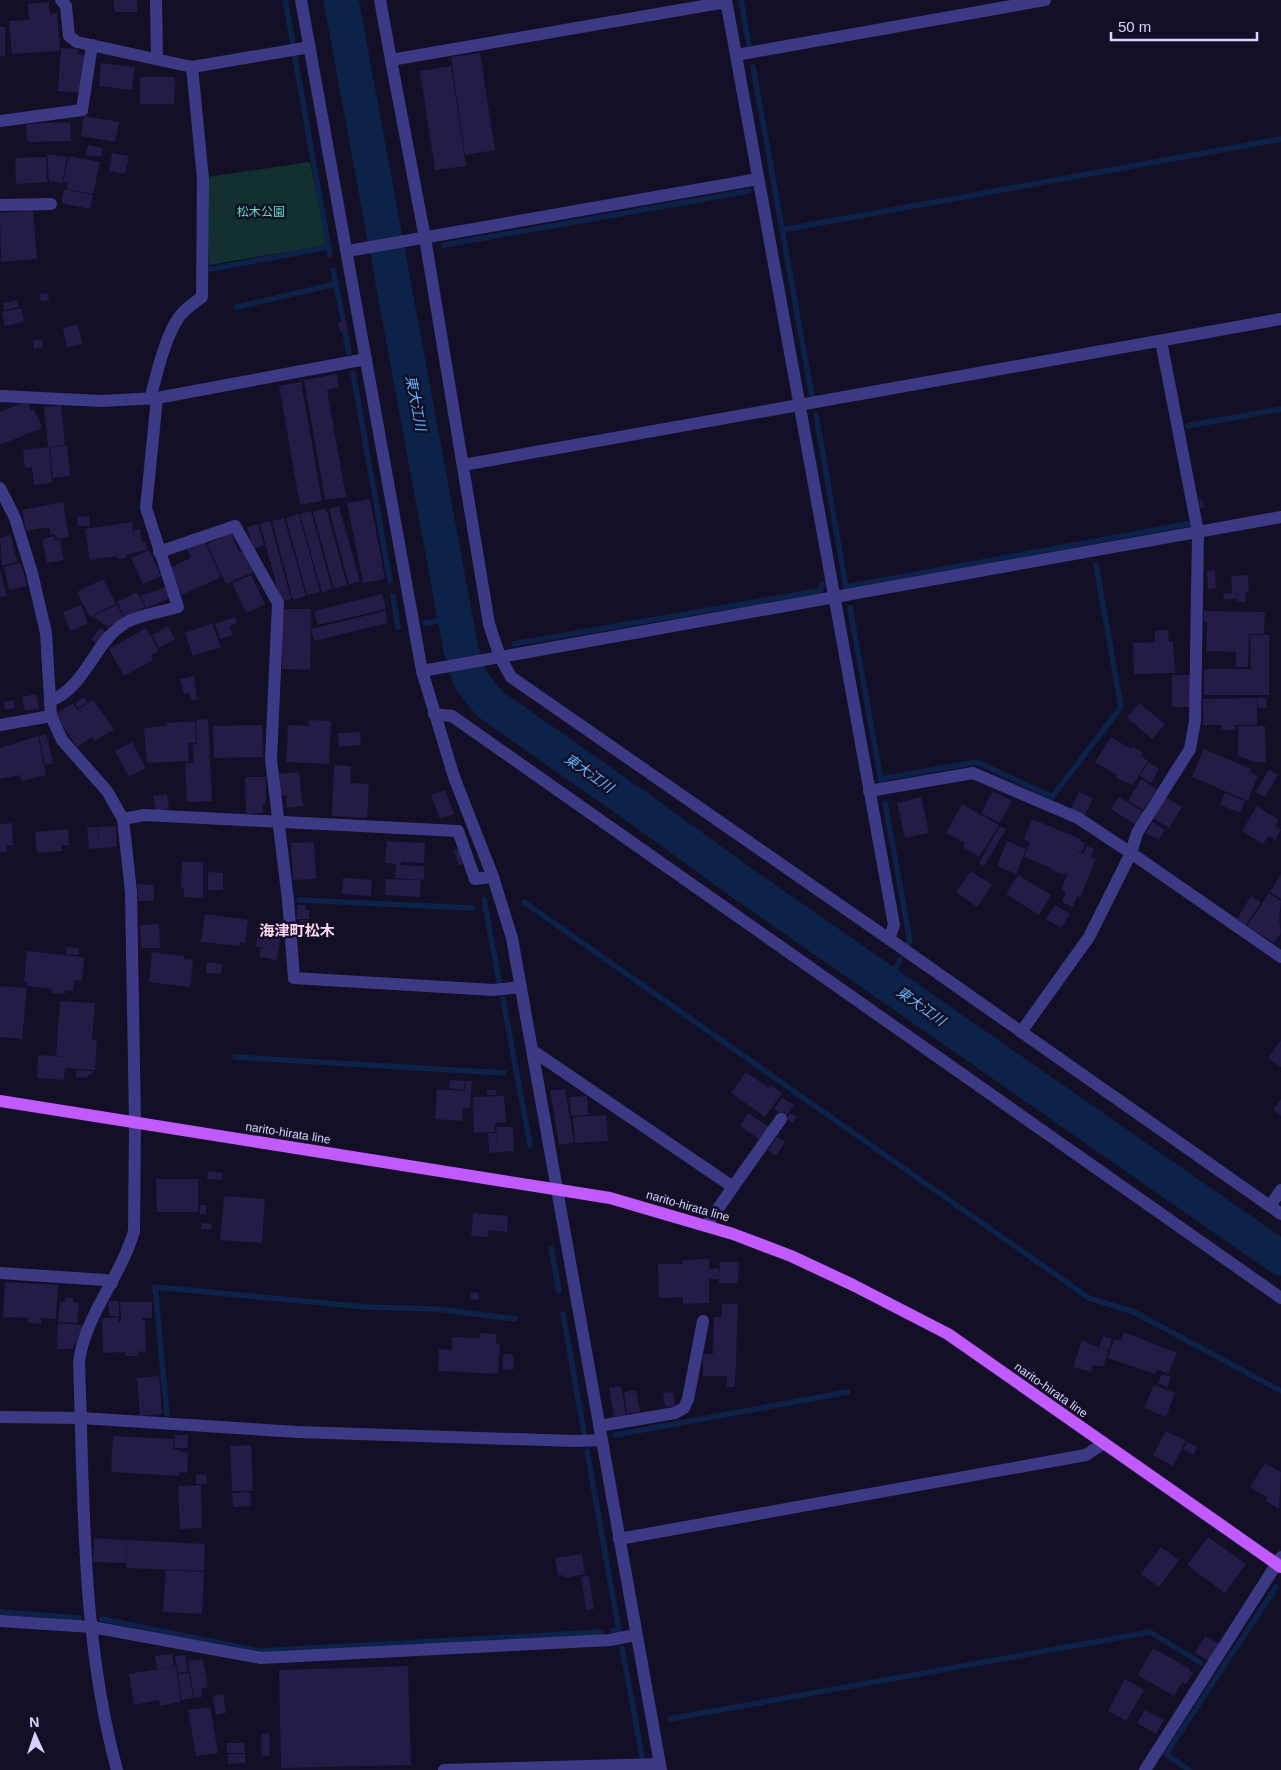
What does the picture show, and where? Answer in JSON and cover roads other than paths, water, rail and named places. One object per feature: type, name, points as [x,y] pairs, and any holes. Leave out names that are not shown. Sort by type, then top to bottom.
[{"type":"main road","name":"narito-hirata line","points":[[0,1101],[610,1198],[706,1226],[791,1256],[853,1285],[948,1334],[1279,1562]]},
{"type":"street","points":[[61,0],[66,6],[69,36],[77,42],[192,67],[310,47]]},
{"type":"street","points":[[156,0],[157,58]]},
{"type":"street","points":[[301,0],[353,250],[366,359],[428,670],[434,714],[454,777],[493,877],[512,938],[660,1767],[444,1770]]},
{"type":"street","points":[[380,0],[463,465],[489,624],[496,657],[511,677],[1276,1210],[1281,1190]]},
{"type":"street","points":[[736,55],[1045,0]]},
{"type":"street","points":[[392,60],[726,1],[833,598],[894,925],[888,939]]},
{"type":"street","points":[[0,121],[82,110],[92,45]]},
{"type":"street","points":[[50,702],[72,689],[112,634],[126,622],[178,607],[146,508],[154,399],[161,358],[177,319],[202,297],[203,179],[192,67]]},
{"type":"street","points":[[353,250],[758,179]]},
{"type":"street","points":[[0,204],[51,204]]},
{"type":"street","points":[[463,465],[1281,319]]},
{"type":"street","points":[[1021,1032],[1089,937],[1131,854],[1136,833],[1190,749],[1195,720],[1198,532],[1161,341]]},
{"type":"street","points":[[0,396],[101,401],[154,399],[366,359]]},
{"type":"street","points":[[0,488],[15,518],[32,573],[46,633],[51,716],[62,740],[107,792],[123,820],[131,892],[135,1122],[134,1231],[130,1246],[82,1341],[79,1362],[88,1596],[104,1722],[117,1770]]},
{"type":"street","points":[[428,670],[1281,517]]},
{"type":"street","points":[[159,552],[235,526],[278,603],[271,760],[288,900],[294,978],[493,990],[521,986]]},
{"type":"street","points":[[434,714],[452,716],[1281,1298]]},
{"type":"street","points":[[0,725],[51,716]]},
{"type":"street","points":[[869,791],[973,773],[1078,818],[1281,957]]},
{"type":"street","points":[[123,820],[144,815],[277,820],[458,831],[475,879],[493,877]]},
{"type":"street","points":[[533,1051],[733,1187]]},
{"type":"street","points":[[706,1226],[780,1119]]},
{"type":"street","points":[[0,1273],[105,1280],[112,1283]]},
{"type":"street","points":[[599,1426],[675,1413],[684,1408],[688,1399],[703,1321]]},
{"type":"street","points":[[0,1417],[81,1418],[298,1432],[575,1442],[602,1440]]},
{"type":"street","points":[[619,1539],[1086,1455],[1104,1443]]},
{"type":"street","points":[[1145,1770],[1279,1562]]},
{"type":"street","points":[[0,1622],[92,1627],[261,1658],[610,1640],[636,1635]]},
{"type":"waterway","points":[[285,0],[293,43]]},
{"type":"waterway","name":"東大江川","points":[[341,0],[461,650],[470,679],[490,704],[745,885],[1281,1258]]},
{"type":"waterway","points":[[741,0],[749,45]]},
{"type":"waterway","points":[[295,58],[330,255]]},
{"type":"waterway","points":[[753,67],[812,397]]},
{"type":"waterway","points":[[782,230],[1281,139]]},
{"type":"waterway","points":[[444,245],[749,191]]},
{"type":"waterway","points":[[211,269],[329,247]]},
{"type":"waterway","points":[[333,270],[343,319]]},
{"type":"waterway","points":[[237,307],[336,284]]},
{"type":"waterway","points":[[345,333],[349,352]]},
{"type":"waterway","points":[[353,373],[390,581]]},
{"type":"waterway","points":[[1188,426],[1281,409]]},
{"type":"waterway","points":[[816,415],[846,587],[1188,524]]},
{"type":"waterway","points":[[881,779],[977,762],[1052,797],[1121,707],[1096,565]]},
{"type":"waterway","points":[[514,644],[819,591],[823,584]]},
{"type":"waterway","points":[[393,596],[398,627]]},
{"type":"waterway","points":[[850,608],[881,781]]},
{"type":"waterway","points":[[425,623],[456,618]]},
{"type":"waterway","points":[[885,803],[910,941],[907,946]]},
{"type":"waterway","points":[[484,899],[499,981]]},
{"type":"waterway","points":[[299,900],[473,908]]},
{"type":"waterway","points":[[524,902],[1089,1298],[1134,1312],[1281,1391]]},
{"type":"waterway","points":[[888,984],[900,960]]},
{"type":"waterway","points":[[503,999],[530,1145]]},
{"type":"waterway","points":[[235,1057],[504,1073]]},
{"type":"waterway","points":[[551,1248],[559,1291]]},
{"type":"waterway","points":[[167,1414],[155,1287],[366,1307],[436,1309],[515,1319]]},
{"type":"waterway","points":[[563,1314],[584,1432]]},
{"type":"waterway","points":[[615,1435],[848,1392]]},
{"type":"waterway","points":[[587,1451],[619,1631],[613,1631]]},
{"type":"waterway","points":[[1189,1770],[1166,1754],[1276,1587]]},
{"type":"waterway","points":[[0,1612],[79,1618]]},
{"type":"waterway","points":[[102,1619],[259,1651],[601,1632]]},
{"type":"waterway","points":[[670,1719],[1150,1632],[1201,1663]]},
{"type":"waterway","points":[[622,1648],[642,1756]]},
{"type":"district","name":"海津町松木","points":[[297,931]]},
{"type":"park label","name":"松木公園","points":[[261,212]]}]
